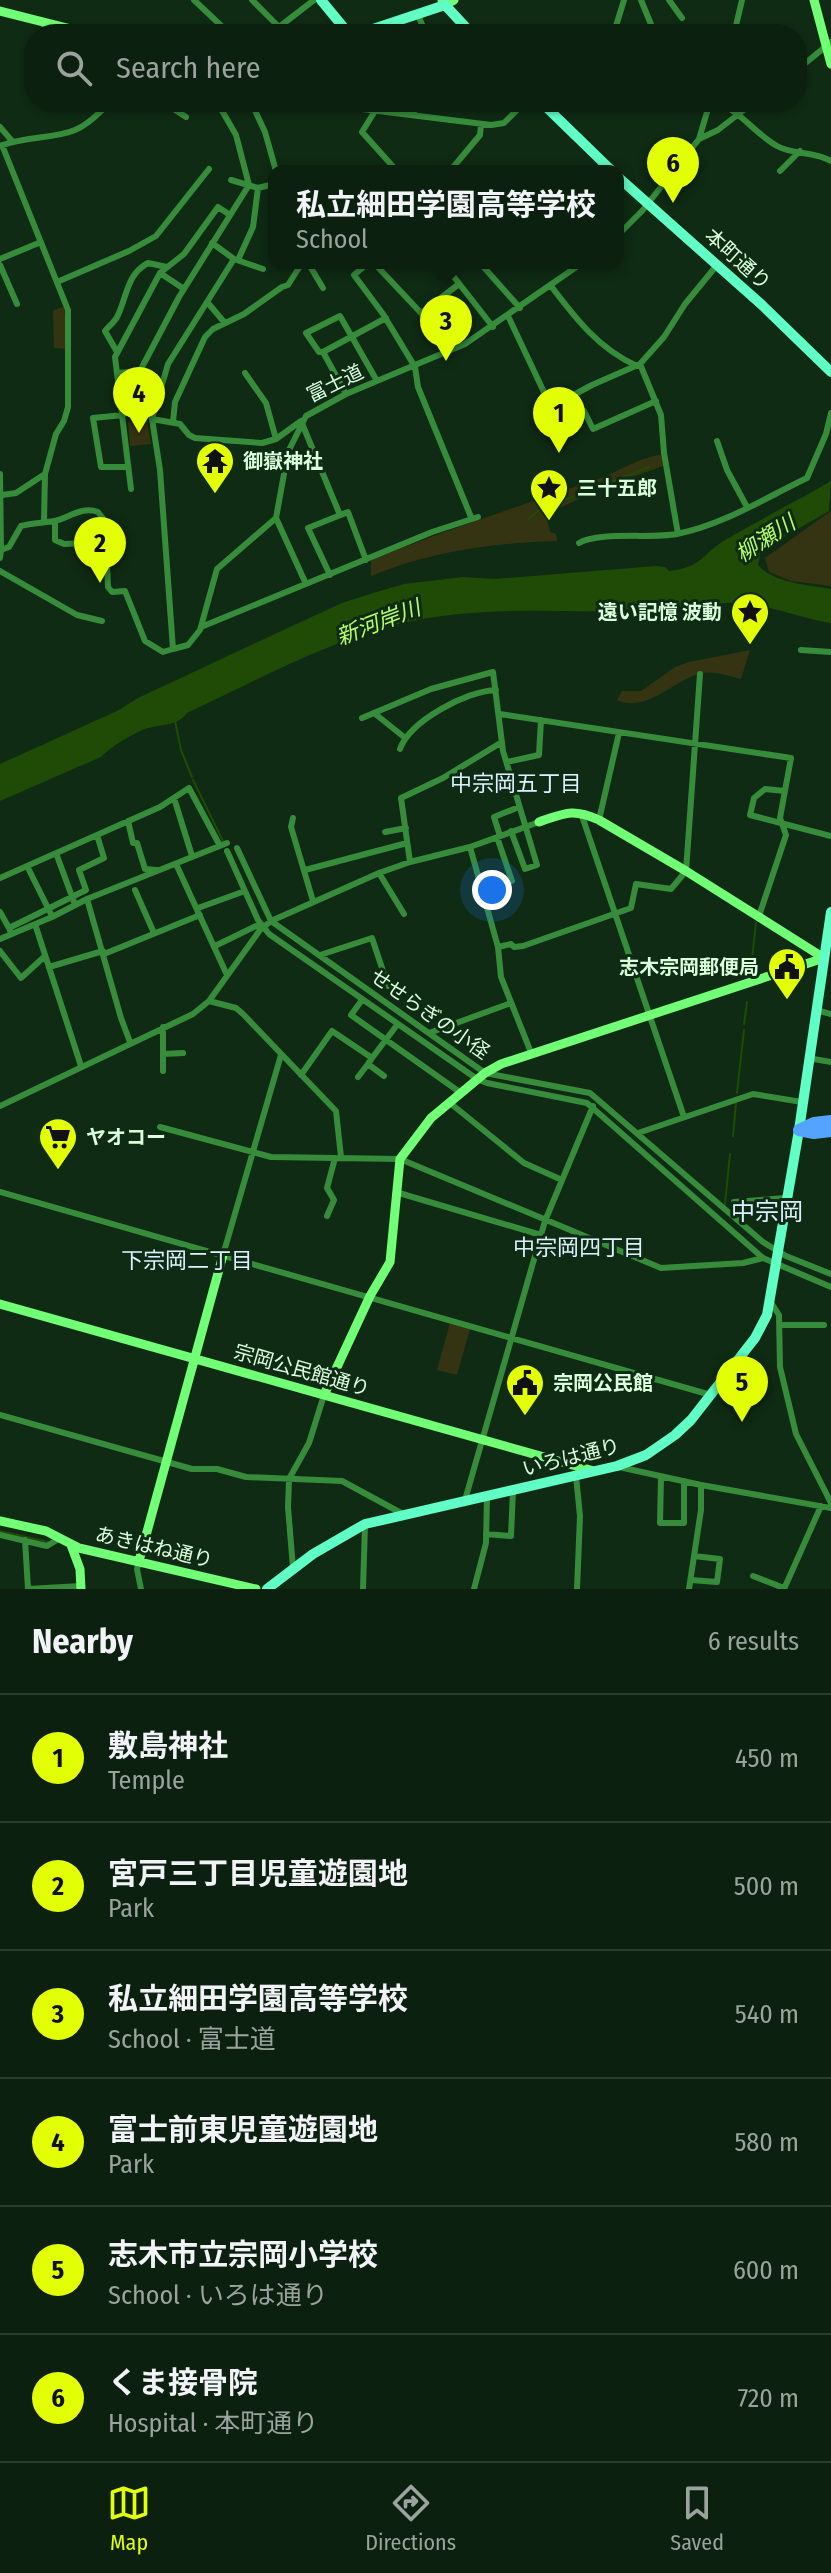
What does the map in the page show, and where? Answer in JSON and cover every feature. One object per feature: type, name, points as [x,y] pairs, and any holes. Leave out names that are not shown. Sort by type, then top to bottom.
[{"type":"highway","points":[[799,1130],[814,1123],[831,1121]]},
{"type":"highway","points":[[799,1130],[814,1133],[831,1131]]},
{"type":"main road","points":[[321,0],[341,24]]},
{"type":"main road","points":[[390,24],[447,2],[464,24]]},
{"type":"main road","points":[[551,112],[606,165]]},
{"type":"main road","name":"本町通り","points":[[624,182],[831,372]]},
{"type":"main road","name":"いろは通り","points":[[267,1589],[327,1545],[365,1524],[617,1466],[666,1443],[691,1420],[763,1326],[770,1301],[831,912]]},
{"type":"street","points":[[252,0],[276,24]]},
{"type":"street","points":[[283,24],[314,0]]},
{"type":"street","points":[[617,24],[624,0]]},
{"type":"street","points":[[641,0],[651,24]]},
{"type":"street","points":[[669,0],[682,18]]},
{"type":"street","points":[[736,24],[742,0]]},
{"type":"street","points":[[814,0],[829,44],[831,64]]},
{"type":"street","points":[[200,2],[221,24]]},
{"type":"street","points":[[0,11],[52,24]]},
{"type":"street","points":[[418,15],[422,24]]},
{"type":"street","points":[[40,21],[43,24]]},
{"type":"street","points":[[807,62],[829,44]]},
{"type":"street","points":[[44,520],[45,474],[56,434],[68,407],[68,310],[1,146],[12,141],[74,131],[100,112]]},
{"type":"street","points":[[178,112],[186,117]]},
{"type":"street","points":[[173,649],[160,470],[140,371],[184,289],[249,185],[238,140],[223,112]]},
{"type":"street","points":[[256,112],[274,165]]},
{"type":"street","points":[[374,112],[362,132],[392,165]]},
{"type":"street","points":[[382,112],[481,125],[504,123],[515,112]]},
{"type":"street","points":[[411,116],[414,112]]},
{"type":"street","points":[[624,229],[648,204],[699,139],[708,112]]},
{"type":"street","points":[[734,112],[774,144],[831,161]]},
{"type":"street","points":[[699,139],[706,138],[742,112]]},
{"type":"street","points":[[455,165],[480,135],[481,125]]},
{"type":"street","points":[[0,127],[12,141]]},
{"type":"street","points":[[780,171],[800,151]]},
{"type":"street","points":[[57,282],[156,236],[209,169]]},
{"type":"street","points":[[231,180],[258,188],[268,186]]},
{"type":"street","points":[[152,419],[168,364],[236,259],[253,227],[258,188]]},
{"type":"street","points":[[131,489],[115,357],[160,273],[184,254],[218,207],[230,215]]},
{"type":"street","points":[[17,304],[0,262],[41,242]]},
{"type":"street","points":[[212,243],[236,259],[263,269]]},
{"type":"street","points":[[117,352],[105,331],[118,318],[127,286],[140,267],[148,263],[167,267]]},
{"type":"street","points":[[551,407],[639,365],[664,337],[685,304],[717,265]]},
{"type":"street","points":[[173,422],[175,402],[205,337],[224,322],[244,314],[288,285],[300,269]]},
{"type":"street","points":[[309,269],[323,288]]},
{"type":"street","points":[[201,627],[475,517],[418,387],[414,365],[386,318],[354,275],[362,269]]},
{"type":"street","points":[[377,269],[421,313],[459,284]]},
{"type":"street","points":[[448,269],[493,327]]},
{"type":"street","points":[[485,269],[520,308]]},
{"type":"street","name":"富士道","points":[[276,518],[288,452],[301,421],[310,412],[453,350],[493,327],[574,269]]},
{"type":"street","points":[[160,273],[184,289]]},
{"type":"street","points":[[551,286],[602,346],[616,357],[639,365],[661,415],[664,453],[678,534]]},
{"type":"street","points":[[208,303],[224,322]]},
{"type":"street","points":[[346,394],[323,352],[319,352],[306,333],[340,316],[377,381]]},
{"type":"street","points":[[508,316],[558,423],[584,411],[593,429],[656,401]]},
{"type":"street","points":[[323,352],[386,318]]},
{"type":"street","points":[[118,373],[140,371]]},
{"type":"street","points":[[245,373],[266,403],[276,439]]},
{"type":"street","points":[[579,543],[616,536],[649,538],[678,534],[720,522],[807,478],[826,434],[831,413]]},
{"type":"street","points":[[123,415],[93,418],[93,430],[101,467],[128,467]]},
{"type":"street","points":[[152,419],[173,422],[185,428],[189,435],[202,439],[257,443],[276,439],[301,421],[340,515]]},
{"type":"street","points":[[717,441],[727,470],[747,507]]},
{"type":"street","points":[[0,474],[0,558]]},
{"type":"street","points":[[2,495],[16,493],[45,474]]},
{"type":"street","points":[[1,550],[9,547],[21,526],[44,520],[55,521],[84,509],[94,510],[105,521],[108,587],[112,592],[125,591],[145,641],[163,652],[188,645],[201,627],[214,572],[276,518],[306,584]]},
{"type":"street","points":[[330,575],[308,528],[348,512],[366,560]]},
{"type":"street","points":[[55,521],[55,540],[64,544],[106,542]]},
{"type":"street","points":[[0,571],[77,615],[102,621]]},
{"type":"street","points":[[801,650],[831,652]]},
{"type":"street","points":[[362,718],[431,689],[493,672],[502,742],[537,865],[525,869],[511,831]]},
{"type":"street","points":[[498,947],[511,944],[514,947],[523,946],[615,915],[631,908],[636,884],[671,889],[686,871],[700,674]]},
{"type":"street","points":[[400,749],[404,737],[453,703],[482,690],[496,690]]},
{"type":"street","points":[[374,713],[404,737]]},
{"type":"street","points":[[500,714],[791,758],[780,818],[786,835],[759,916]]},
{"type":"street","points":[[507,762],[539,755],[541,720]]},
{"type":"street","points":[[599,820],[619,733]]},
{"type":"street","points":[[401,798],[443,778],[502,742]]},
{"type":"street","points":[[0,878],[128,821],[189,788],[224,846],[263,927],[397,1025],[481,1076],[487,1083],[595,1104],[638,1133],[776,1258],[831,1287]]},
{"type":"street","points":[[397,788],[410,862]]},
{"type":"street","points":[[785,791],[765,789],[754,798],[750,815],[831,836]]},
{"type":"street","points":[[174,798],[192,856]]},
{"type":"street","points":[[512,881],[494,817],[519,807]]},
{"type":"street","points":[[0,1106],[193,1014],[209,1001],[263,927],[271,921],[379,873],[470,847],[568,811],[581,812],[599,820],[759,916],[827,951]]},
{"type":"street","points":[[581,812],[684,1117]]},
{"type":"street","points":[[293,818],[291,827],[313,901]]},
{"type":"street","points":[[128,821],[133,843],[137,843],[145,869],[161,870]]},
{"type":"street","points":[[385,832],[406,828]]},
{"type":"street","points":[[10,930],[35,924],[74,901],[86,890],[79,870],[104,858],[97,835]]},
{"type":"street","points":[[305,870],[407,843]]},
{"type":"street","points":[[74,901],[87,899],[224,846]]},
{"type":"street","points":[[470,847],[498,947],[501,977],[532,1055]]},
{"type":"street","points":[[237,848],[271,921]]},
{"type":"street","points":[[56,853],[74,901]]},
{"type":"street","points":[[176,864],[227,975]]},
{"type":"street","points":[[27,866],[51,914]]},
{"type":"street","points":[[379,873],[404,914]]},
{"type":"street","points":[[135,890],[154,933]]},
{"type":"street","points":[[49,967],[104,952],[154,933],[245,891]]},
{"type":"street","points":[[87,899],[130,1042]]},
{"type":"street","points":[[0,912],[10,930]]},
{"type":"street","points":[[0,939],[10,930],[51,914]]},
{"type":"street","name":"せせらぎの小径","points":[[271,921],[429,1033],[481,1076],[589,1093],[595,1104]]},
{"type":"street","points":[[35,924],[81,1066]]},
{"type":"street","points":[[215,946],[256,926],[263,927]]},
{"type":"street","points":[[320,955],[372,938],[388,986]]},
{"type":"street","points":[[0,951],[21,978],[45,956]]},
{"type":"street","points":[[293,1568],[289,1479],[309,1443],[324,1395],[370,1296],[390,1262],[400,1159],[431,1118],[481,1076],[501,1064],[649,1016],[827,951]]},
{"type":"street","points":[[362,1000],[351,1015],[461,1093]]},
{"type":"street","points":[[209,1001],[236,1008],[336,1111],[338,1158],[327,1188],[334,1200],[327,1216]]},
{"type":"street","points":[[429,1033],[511,1003]]},
{"type":"street","points":[[816,1010],[831,1014]]},
{"type":"street","points":[[358,1077],[397,1025]]},
{"type":"street","points":[[163,1027],[163,1071]]},
{"type":"street","points":[[301,1075],[332,1031],[384,1076]]},
{"type":"street","points":[[163,1054],[183,1053]]},
{"type":"street","points":[[141,1589],[137,1569],[139,1561],[281,1055]]},
{"type":"street","points":[[808,1058],[831,1062]]},
{"type":"street","points":[[638,1133],[759,1093],[769,1098],[802,1102]]},
{"type":"street","points":[[450,1103],[524,1163],[562,1180]]},
{"type":"street","points":[[595,1104],[667,1174],[763,1258]]},
{"type":"street","points":[[465,1500],[545,1221],[595,1104]]},
{"type":"street","points":[[160,1127],[253,1153],[290,1159],[400,1159],[661,1268],[776,1258],[831,1274]]},
{"type":"street","points":[[0,1192],[711,1395]]},
{"type":"street","points":[[399,1193],[541,1235]]},
{"type":"street","points":[[734,1202],[786,1198]]},
{"type":"street","points":[[617,1466],[701,1485],[821,1506],[831,1505],[796,1434],[780,1367],[780,1325],[776,1307],[770,1301]]},
{"type":"street","name":"宗岡公民館通り","points":[[0,1304],[594,1471]]},
{"type":"street","points":[[780,1325],[824,1325]]},
{"type":"street","points":[[0,1415],[192,1469],[217,1469],[246,1477],[342,1481],[404,1514]]},
{"type":"street","points":[[576,1476],[580,1516],[577,1589]]},
{"type":"street","points":[[661,1477],[660,1523],[684,1523],[684,1481]]},
{"type":"street","points":[[689,1589],[701,1510],[701,1485]]},
{"type":"street","points":[[486,1534],[511,1536],[513,1490]]},
{"type":"street","points":[[474,1589],[486,1534],[487,1495]]},
{"type":"street","points":[[753,1576],[784,1589],[821,1506]]},
{"type":"street","name":"あきはね通り","points":[[0,1521],[46,1531],[74,1546],[256,1589]]},
{"type":"street","points":[[363,1589],[365,1524]]},
{"type":"street","points":[[0,1535],[47,1546],[60,1538]]},
{"type":"street","points":[[25,1540],[28,1589],[81,1588],[74,1546]]},
{"type":"street","points":[[691,1580],[717,1582],[720,1559],[694,1556]]},
{"type":"shaded area","points":[[64,306],[68,349],[54,348],[53,311]]},
{"type":"shaded area","points":[[147,420],[151,444],[130,446],[128,422]]},
{"type":"shaded area","points":[[661,455],[663,466],[603,488],[546,514],[550,532],[556,534],[557,541],[439,554],[371,576],[371,560]]},
{"type":"shaded area","points":[[831,511],[831,586],[791,581],[769,572],[765,558]]},
{"type":"shaded area","points":[[750,650],[741,679],[704,673],[651,699],[629,703],[617,700],[622,691],[641,691],[675,667]]},
{"type":"shaded area","points":[[450,1323],[470,1329],[457,1375],[437,1370]]},
{"type":"water","points":[[831,481],[829,511],[765,548],[758,565],[782,579],[831,589],[831,623],[764,607],[732,603],[664,611],[498,611],[399,624],[344,641],[291,663],[187,713],[178,721],[140,731],[119,742],[101,757],[0,801],[0,764],[342,603],[404,584],[463,577],[494,579],[656,566],[669,571],[681,569],[696,563],[727,539]]},
{"type":"waterway","points":[[529,519],[539,510],[649,467]]},
{"type":"waterway","points":[[175,721],[181,750],[192,777]]},
{"type":"waterway","points":[[193,780],[223,841]]},
{"type":"waterway","points":[[750,976],[756,923]]},
{"type":"waterway","points":[[744,1024],[747,1002]]},
{"type":"waterway","points":[[737,1093],[744,1030]]},
{"type":"waterway","points":[[733,1136],[736,1103]]},
{"type":"waterway","points":[[725,1204],[730,1154]]},
{"type":"waterway","points":[[0,1531],[49,1542]]},
{"type":"place","name":"くま接骨院","points":[[673,203]]},
{"type":"place","name":"私立細田学園高等学校","points":[[446,361]]},
{"type":"place","name":"富士前東児童遊園地","points":[[139,433]]},
{"type":"place","name":"敷島神社","points":[[559,453]]},
{"type":"place","name":"御嶽神社","points":[[215,495]]},
{"type":"place","name":"三十五郎","points":[[549,522]]},
{"type":"place","name":"宮戸三丁目児童遊園地","points":[[100,583]]},
{"type":"place","name":"遠い記憶 波動","points":[[750,646]]},
{"type":"place","name":"志木宗岡郵便局","points":[[787,1001]]},
{"type":"place","name":"ヤオコー","points":[[58,1171]]},
{"type":"place","name":"宗岡公民館","points":[[525,1417]]},
{"type":"place","name":"志木市立宗岡小学校","points":[[742,1422]]},
{"type":"district","name":"中宗岡五丁目","points":[[516,783]]},
{"type":"district","name":"中宗岡","points":[[767,1212]]},
{"type":"district","name":"中宗岡四丁目","points":[[579,1247]]},
{"type":"district","name":"下宗岡二丁目","points":[[187,1260]]},
{"type":"water label","name":"柳瀬川","points":[[765,538]]},
{"type":"water label","name":"新河岸川","points":[[378,622]]}]
